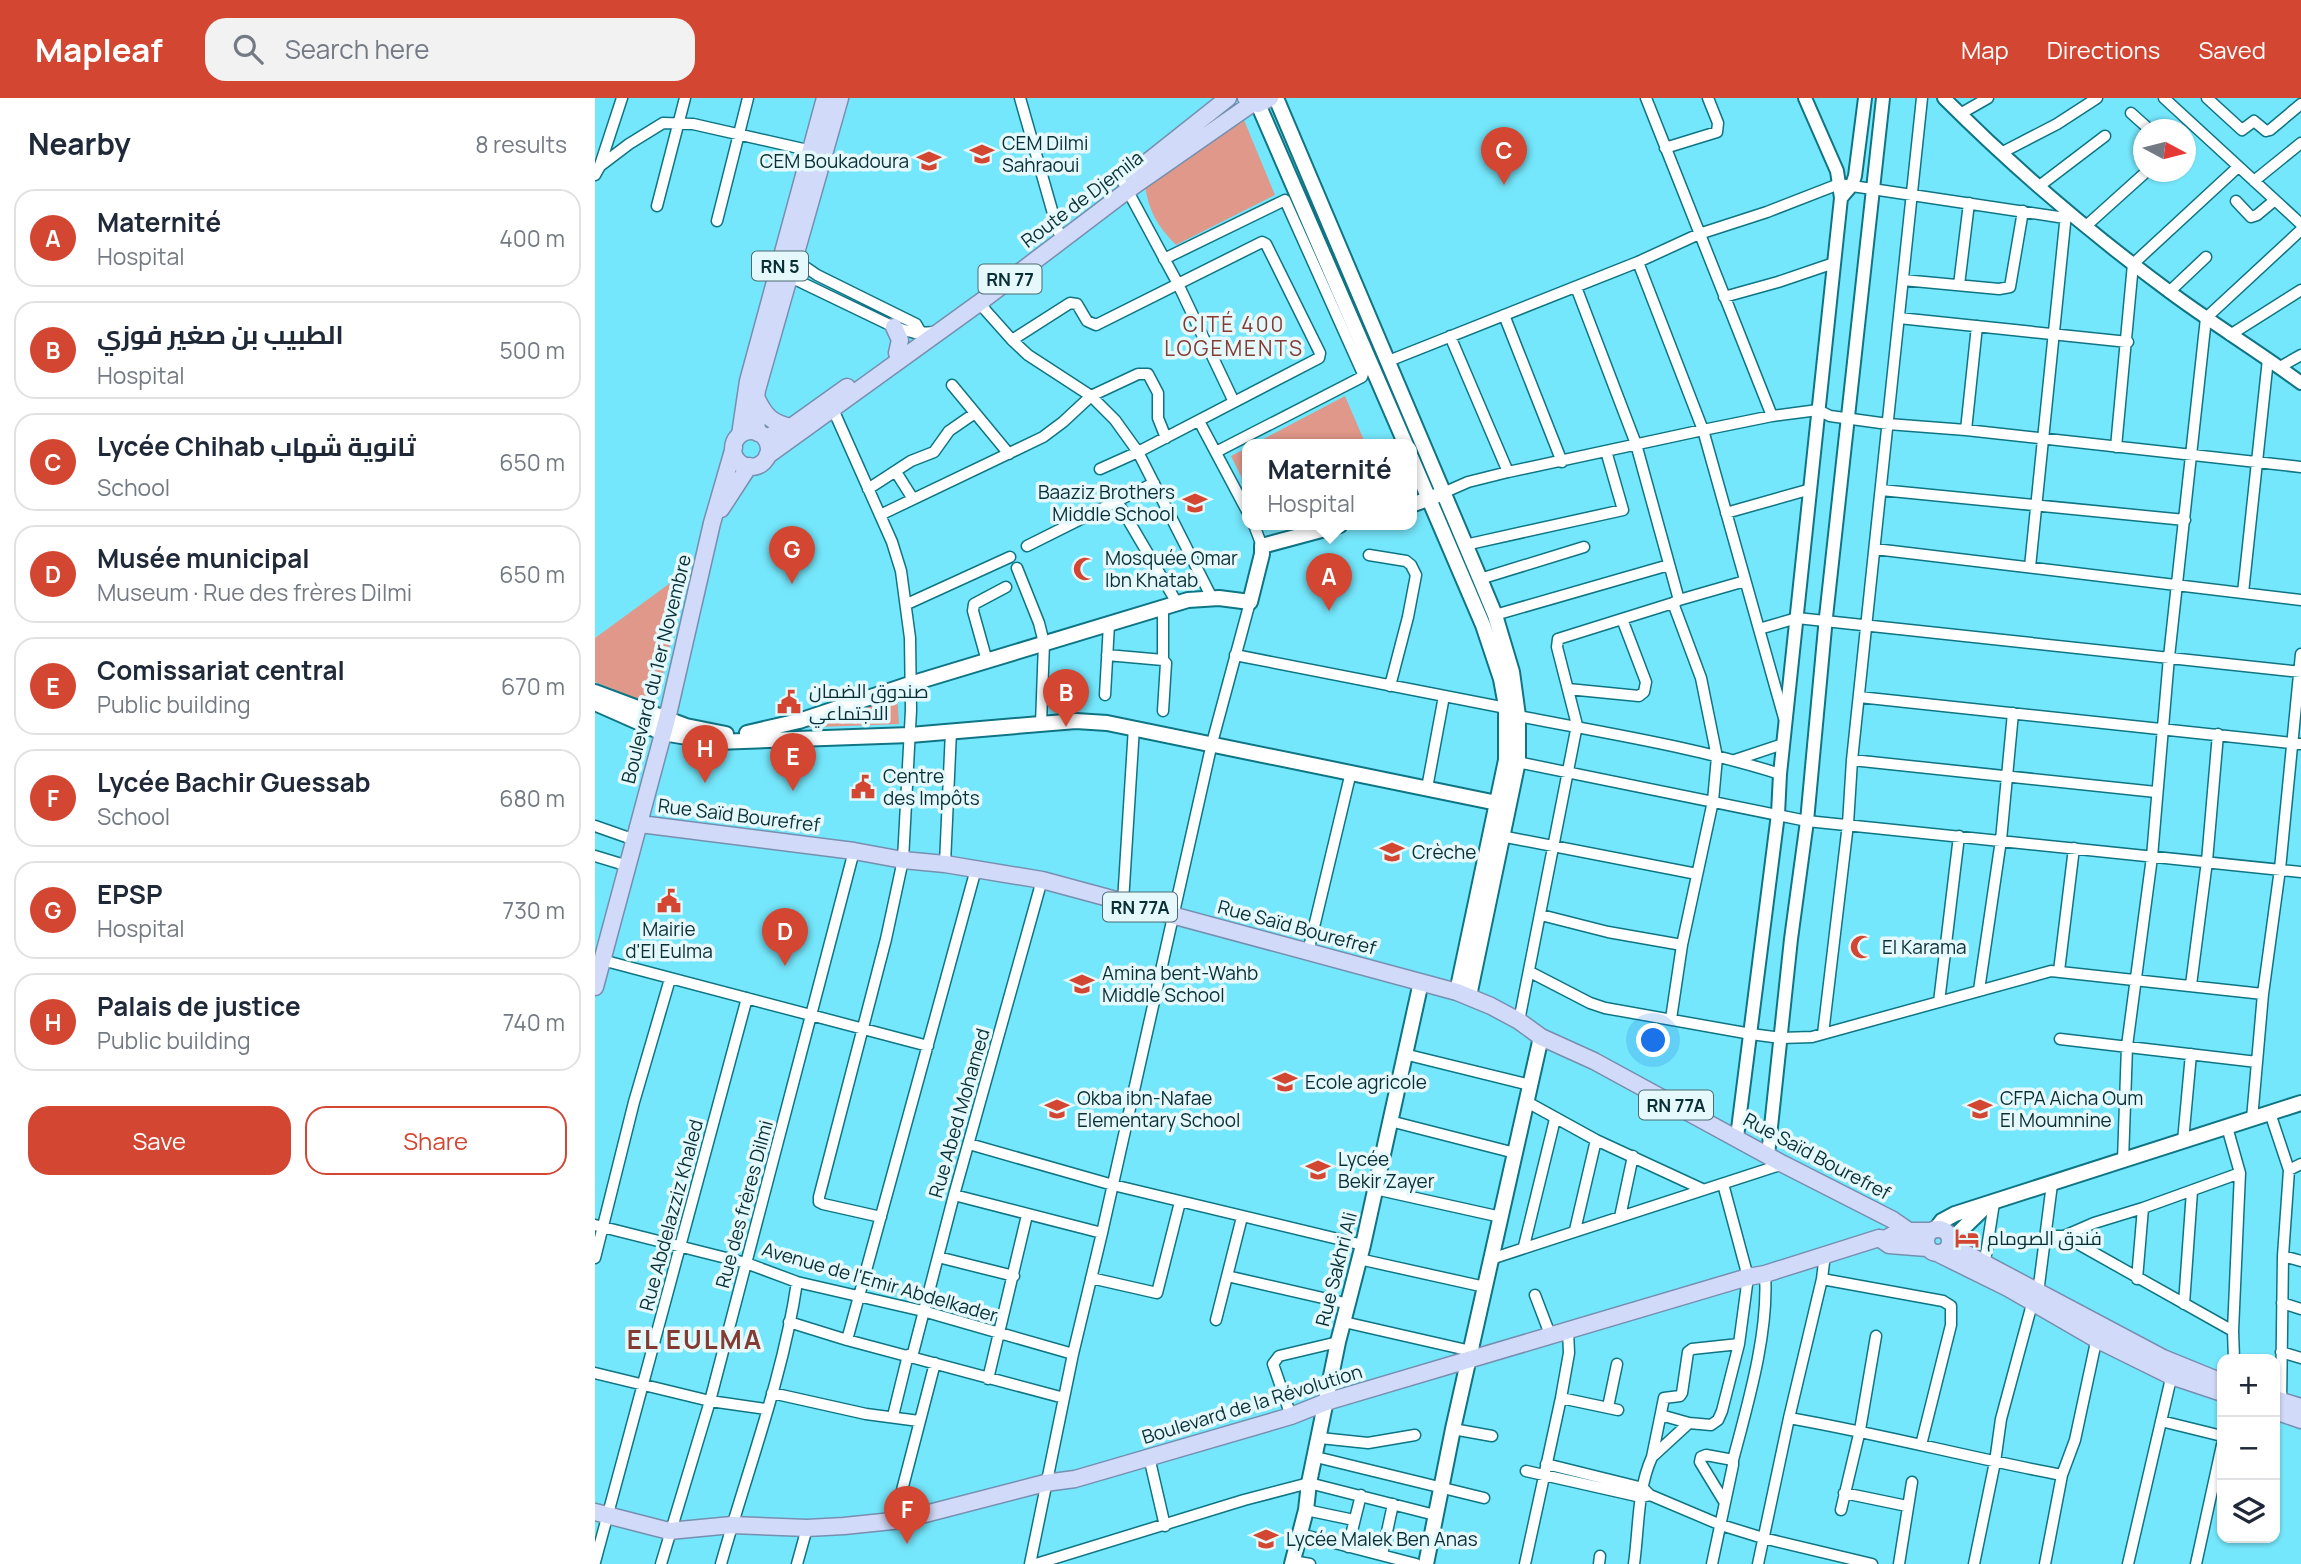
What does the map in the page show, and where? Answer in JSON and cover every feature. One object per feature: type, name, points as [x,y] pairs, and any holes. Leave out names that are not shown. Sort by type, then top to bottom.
[{"type":"main road","name":"Boulevard du 1er Novembre","points":[[638,832],[712,523],[737,441],[748,381],[785,272],[825,98]]},
{"type":"main road","name":"Boulevard du 1er Novembre","points":[[785,272],[796,254],[840,98]]},
{"type":"main road","name":"Route de Djemila","points":[[761,435],[791,427],[831,405],[928,336],[1125,186],[1228,98]]},
{"type":"main road","points":[[1276,98],[1416,432],[1417,439]]},
{"type":"main road","name":"Route de Djemila","points":[[1125,186],[1257,101]]},
{"type":"main road","points":[[1257,101],[1403,439]]},
{"type":"main road","name":"Route de Djemila","points":[[767,456],[897,353],[979,303],[1060,235]]},
{"type":"main road","points":[[894,327],[900,340],[897,353]]},
{"type":"main road","name":"Boulevard du 1er Novembre","points":[[761,435],[754,413],[768,328]]},
{"type":"main road","points":[[756,396],[767,416],[779,425],[791,427]]},
{"type":"main road","points":[[749,431],[761,435],[769,447],[767,456],[758,465],[749,466],[737,460],[737,441],[749,431]]},
{"type":"main road","points":[[1418,455],[1435,476],[1480,579],[1495,615],[1511,672],[1512,761],[1501,836],[1463,994]]},
{"type":"main road","points":[[1418,455],[1429,498],[1493,652],[1512,712]]},
{"type":"main road","name":"Boulevard du 1er Novembre","points":[[712,523],[749,466]]},
{"type":"main road","points":[[1417,503],[1443,493]]},
{"type":"main road","points":[[595,692],[665,726],[710,733],[751,733],[799,721],[910,684],[1170,605],[1212,598],[1250,602],[1262,546],[1321,530]]},
{"type":"main road","points":[[595,703],[716,742],[910,735],[1076,721],[1134,727],[1497,803]]},
{"type":"main road","points":[[1463,994],[1497,803],[1512,761]]},
{"type":"main road","name":"Rue Saïd Bourefref","points":[[638,832],[854,851],[1042,880],[1463,994],[1519,1021],[1541,1037],[1594,1061],[1783,1164],[1893,1220],[1929,1245]]},
{"type":"main road","name":"RN 5","points":[[595,987],[602,960],[601,937],[638,832]]},
{"type":"main road","name":"Rue Sakhri Ali","points":[[1293,1562],[1306,1510],[1309,1483],[1338,1342],[1361,1252],[1421,982]]},
{"type":"main road","points":[[1426,1564],[1453,1429],[1541,1037]]},
{"type":"main road","points":[[1933,1230],[1951,1215],[2301,1103]]},
{"type":"main road","points":[[1929,1245],[1990,1204]]},
{"type":"main road","points":[[1929,1245],[1946,1231],[1933,1230]]},
{"type":"main road","name":"Boulevard de la Révolution","points":[[601,1513],[669,1531],[732,1525],[807,1528],[894,1521],[1045,1483],[1075,1479],[1291,1416],[1326,1402],[1470,1356],[1551,1337],[1879,1238],[1885,1240],[1896,1233],[1929,1245],[1933,1230]]},
{"type":"main road","points":[[1929,1245],[1983,1268],[2099,1333],[2217,1391]]},
{"type":"main road","points":[[2173,1369],[2217,1381]]},
{"type":"main road","points":[[2280,1406],[2301,1408]]},
{"type":"main road","points":[[2280,1407],[2301,1420]]},
{"type":"street","points":[[598,170],[622,98]]},
{"type":"street","points":[[657,206],[685,98]]},
{"type":"street","points":[[717,221],[748,98]]},
{"type":"street","points":[[1020,98],[1060,235]]},
{"type":"street","points":[[1646,98],[1772,416]]},
{"type":"street","points":[[1665,148],[1717,132],[1718,123],[1707,98]]},
{"type":"street","points":[[1805,98],[1846,185]]},
{"type":"street","points":[[1737,1137],[1778,814],[1783,744],[1841,198],[1846,185],[1856,172],[1865,98]]},
{"type":"street","points":[[1768,1155],[1807,821],[1825,621],[1883,98]]},
{"type":"street","points":[[1823,1034],[1848,824],[1852,760],[1922,98]]},
{"type":"street","points":[[1944,98],[2066,214],[2169,292],[2301,383]]},
{"type":"street","points":[[1960,114],[1988,98]]},
{"type":"street","points":[[2001,153],[2057,124],[2097,98]]},
{"type":"street","points":[[2164,98],[2186,119]]},
{"type":"street","points":[[2207,98],[2242,130],[2255,121],[2266,131],[2270,130],[2301,104]]},
{"type":"street","points":[[2131,113],[2138,119]]},
{"type":"street","points":[[598,170],[649,130],[663,123],[679,122],[812,151]]},
{"type":"street","points":[[2196,128],[2301,224]]},
{"type":"street","points":[[2038,187],[2105,136]]},
{"type":"street","points":[[2254,181],[2301,143]]},
{"type":"street","points":[[2116,447],[2133,264],[2238,167]]},
{"type":"street","points":[[2085,226],[2135,182]]},
{"type":"street","points":[[1386,362],[1638,262],[1699,234],[1846,185],[2023,211],[2066,214]]},
{"type":"street","points":[[1125,186],[1178,284],[1234,402]]},
{"type":"street","points":[[1164,259],[1285,200],[1362,371],[1362,377],[1216,452]]},
{"type":"street","points":[[2236,201],[2251,217],[2275,200]]},
{"type":"street","points":[[1959,285],[1969,203]]},
{"type":"street","points":[[1903,280],[2010,288],[2023,211]]},
{"type":"street","points":[[2030,567],[2066,214]]},
{"type":"street","points":[[2123,1161],[2127,1046],[2152,857],[2169,657],[2206,318],[2301,230]]},
{"type":"street","points":[[1012,340],[1070,303],[1077,304],[1087,321],[1096,325],[1263,242],[1320,353],[1319,358],[1166,438],[1100,469]]},
{"type":"street","points":[[796,254],[804,265],[817,275],[916,324],[928,336]]},
{"type":"street","points":[[2169,292],[2206,257]]},
{"type":"street","points":[[1638,262],[1703,430],[1786,722]]},
{"type":"street","points":[[1724,297],[1834,263]]},
{"type":"street","points":[[785,272],[894,327],[928,336]]},
{"type":"street","points":[[1576,287],[1636,444],[1669,565],[1676,601],[1701,678],[1717,757],[1713,801],[1682,945],[1671,1018]]},
{"type":"street","points":[[2229,335],[2301,290]]},
{"type":"street","points":[[979,303],[1028,355],[1091,396],[1115,421],[1138,452],[1212,598]]},
{"type":"street","points":[[1504,315],[1563,462]]},
{"type":"street","points":[[1899,318],[2127,342]]},
{"type":"street","points":[[1966,430],[1977,326]]},
{"type":"street","points":[[1450,336],[1509,472]]},
{"type":"street","points":[[2280,367],[2301,355]]},
{"type":"street","points":[[2243,593],[2268,359]]},
{"type":"street","points":[[880,515],[1043,437],[1091,396],[1138,374],[1148,374],[1158,393],[1158,418],[1166,438]]},
{"type":"street","points":[[952,386],[1009,454]]},
{"type":"street","points":[[831,405],[895,549],[907,604],[910,735],[903,860],[819,1202],[881,1217]]},
{"type":"street","points":[[1443,493],[1468,482],[1509,472],[1772,416],[1818,410],[1830,416],[1888,424],[1966,430],[2301,467]]},
{"type":"street","points":[[868,489],[911,461],[934,452],[949,431],[975,413]]},
{"type":"street","points":[[1199,421],[1242,501]]},
{"type":"street","points":[[1465,545],[1623,510],[1606,451]]},
{"type":"street","points":[[896,472],[913,499]]},
{"type":"street","points":[[1027,546],[1154,483]]},
{"type":"street","points":[[1726,513],[1811,489]]},
{"type":"street","points":[[1881,490],[2185,520]]},
{"type":"street","points":[[1117,501],[1170,605],[1163,660],[1163,711]]},
{"type":"street","points":[[1256,530],[1262,546]]},
{"type":"street","points":[[1480,579],[1584,547]]},
{"type":"street","points":[[1875,548],[2301,600]]},
{"type":"street","points":[[1369,555],[1406,561],[1412,565],[1416,575],[1390,686]]},
{"type":"street","points":[[907,604],[1010,557]]},
{"type":"street","points":[[1495,615],[1669,565]]},
{"type":"street","points":[[1017,568],[1044,643],[1041,724]]},
{"type":"street","points":[[1519,1021],[1577,726],[1557,647],[1558,639],[1745,581]]},
{"type":"street","points":[[987,661],[974,604],[1006,587]]},
{"type":"street","points":[[1030,1564],[1073,1354],[1103,1233],[1172,916],[1212,743],[1250,602]]},
{"type":"street","points":[[1759,629],[1797,618],[2300,672]]},
{"type":"street","points":[[1568,690],[1639,696],[1644,692],[1646,681],[1622,619]]},
{"type":"street","points":[[1105,695],[1109,624]]},
{"type":"street","points":[[2252,1119],[2263,994],[2296,743],[2301,654]]},
{"type":"street","points":[[1107,655],[1163,660]]},
{"type":"street","points":[[1235,655],[1444,696],[1735,760],[1780,774]]},
{"type":"street","points":[[1427,788],[1444,696]]},
{"type":"street","points":[[1859,697],[2296,743]]},
{"type":"street","points":[[1979,990],[2001,840],[2013,713]]},
{"type":"street","points":[[1123,902],[1134,727]]},
{"type":"street","points":[[945,864],[951,732]]},
{"type":"street","points":[[2191,985],[2207,861],[2218,734]]},
{"type":"street","points":[[1735,760],[1783,744]]},
{"type":"street","points":[[1852,760],[2156,792]]},
{"type":"street","points":[[1512,761],[1807,821],[2301,872]]},
{"type":"street","points":[[1308,952],[1350,772]]},
{"type":"street","points":[[595,826],[638,832]]},
{"type":"street","points":[[1501,836],[1697,874]]},
{"type":"street","points":[[1938,1002],[1959,836]]},
{"type":"street","points":[[2059,971],[2074,848]]},
{"type":"street","name":"Rue des frères Dilmi","points":[[661,1564],[710,1401],[854,851]]},
{"type":"street","points":[[595,856],[628,866]]},
{"type":"street","points":[[847,1340],[976,869]]},
{"type":"street","name":"Rue Abed Mohamed","points":[[893,1416],[1042,880]]},
{"type":"street","points":[[1541,915],[1608,932],[1682,945]]},
{"type":"street","points":[[602,960],[928,1046]]},
{"type":"street","points":[[1530,972],[1598,1006],[1781,1038],[1805,1038],[1823,1034],[2036,974],[2059,971],[2263,994]]},
{"type":"street","points":[[595,1258],[599,1226],[670,979]]},
{"type":"street","name":"Rue Abdelazziz Khaled","points":[[595,1562],[601,1513],[643,1386],[747,998]]},
{"type":"street","points":[[2060,1038],[2257,1062]]},
{"type":"street","points":[[1405,1054],[1530,1085]]},
{"type":"street","points":[[2183,1141],[2192,1054]]},
{"type":"street","points":[[1527,1102],[1596,1140],[1702,1189]]},
{"type":"street","points":[[2270,1113],[2289,1170],[2283,1256],[2280,1370]]},
{"type":"street","points":[[1524,1246],[1555,1119]]},
{"type":"street","points":[[1390,1121],[1515,1153]]},
{"type":"street","points":[[2227,1127],[2240,1173],[2234,1354]]},
{"type":"street","points":[[1575,1230],[1596,1140]]},
{"type":"street","points":[[969,1144],[1113,1185],[1242,1217],[1485,1287]]},
{"type":"street","points":[[1621,1217],[1633,1156]]},
{"type":"street","points":[[1491,1259],[1524,1246],[1783,1164]]},
{"type":"street","points":[[2289,1170],[2301,1164]]},
{"type":"street","points":[[2045,1236],[2064,1236],[2094,1223],[2240,1173]]},
{"type":"street","points":[[1661,1413],[1689,1423],[1711,1425],[1718,1420],[1722,1411],[1739,1344],[1748,1277],[1723,1184]]},
{"type":"street","points":[[1974,1564],[2001,1419],[2035,1299],[2052,1184]]},
{"type":"street","points":[[1374,1189],[1501,1217]]},
{"type":"street","points":[[2184,1304],[2192,1191]]},
{"type":"street","points":[[954,1195],[1103,1233]]},
{"type":"street","points":[[1091,1278],[1157,1293],[1180,1202]]},
{"type":"street","points":[[1983,1268],[1990,1204]]},
{"type":"street","points":[[2137,1279],[2143,1208]]},
{"type":"street","points":[[988,1379],[1027,1215]]},
{"type":"street","points":[[1216,1320],[1242,1217]]},
{"type":"street","name":"Avenue de l'Emir Abdelkader","points":[[599,1226],[746,1263],[797,1282],[923,1311],[1073,1354]]},
{"type":"street","points":[[2064,1236],[2233,1331]]},
{"type":"street","points":[[1758,1564],[1822,1279],[1825,1254]]},
{"type":"street","points":[[2283,1256],[2301,1261]]},
{"type":"street","points":[[938,1257],[1014,1276]]},
{"type":"street","points":[[1712,1564],[1764,1321],[1767,1297],[1765,1274]]},
{"type":"street","points":[[1227,1276],[1349,1304]]},
{"type":"street","points":[[1822,1279],[1943,1301],[1951,1306],[1951,1325],[1921,1445]]},
{"type":"street","points":[[721,1564],[772,1393],[797,1282]]},
{"type":"street","points":[[1535,1295],[1551,1337]]},
{"type":"street","points":[[2282,1303],[2301,1309]]},
{"type":"street","points":[[789,1322],[1064,1398]]},
{"type":"street","points":[[1344,1322],[1470,1356]]},
{"type":"street","points":[[1525,1564],[1562,1398],[1569,1353],[1568,1330]]},
{"type":"street","points":[[2045,1564],[2062,1475],[2075,1440],[2099,1333]]},
{"type":"street","points":[[1841,1510],[1860,1430],[1876,1336]]},
{"type":"street","points":[[1291,1416],[1273,1364],[1279,1356],[1338,1342]]},
{"type":"street","points":[[1634,1564],[1664,1398],[1680,1396],[1682,1393],[1688,1352],[1692,1349],[1739,1344]]},
{"type":"street","points":[[2281,1352],[2301,1358]]},
{"type":"street","points":[[894,1521],[935,1363]]},
{"type":"street","points":[[1562,1398],[1613,1408],[1617,1364]]},
{"type":"street","points":[[2128,1564],[2173,1369]]},
{"type":"street","points":[[595,1373],[710,1401],[766,1409]]},
{"type":"street","points":[[772,1393],[866,1414],[919,1421]]},
{"type":"street","points":[[1789,1418],[1860,1430],[2062,1475]]},
{"type":"street","points":[[2161,1420],[2217,1435]]},
{"type":"street","points":[[1652,1457],[1689,1423]]},
{"type":"street","points":[[1453,1429],[1492,1436]]},
{"type":"street","points":[[1319,1438],[1368,1443],[1415,1435]]},
{"type":"street","points":[[1725,1503],[1700,1462],[1701,1457],[1706,1455],[1733,1460]]},
{"type":"street","points":[[1149,1457],[1165,1526]]},
{"type":"street","points":[[1316,1457],[1485,1498]]},
{"type":"street","points":[[1546,1464],[1645,1494],[1721,1525],[1763,1538],[1872,1564]]},
{"type":"street","points":[[2196,1564],[2217,1467]]},
{"type":"street","points":[[1526,1471],[1645,1494]]},
{"type":"street","points":[[1899,1564],[1912,1482]]},
{"type":"street","points":[[1036,1564],[1244,1500],[1309,1483],[1435,1516]]},
{"type":"street","points":[[1844,1493],[1907,1506]]},
{"type":"street","points":[[1348,1547],[1361,1495]]},
{"type":"street","points":[[1382,1555],[1394,1504]]},
{"type":"street","points":[[1306,1510],[1354,1520]]},
{"type":"street","points":[[797,1564],[807,1528]]},
{"type":"street","points":[[1300,1534],[1416,1564]]},
{"type":"street","points":[[1293,1562],[1310,1564]]},
{"type":"shaded area","points":[[1244,120],[1275,195],[1176,245],[1155,218],[1145,185],[1224,125]]},
{"type":"shaded area","points":[[1345,396],[1363,439],[1263,439]]},
{"type":"shaded area","points":[[1242,450],[1242,478],[1231,456]]},
{"type":"shaded area","points":[[688,570],[659,691],[652,701],[640,700],[595,682],[595,638]]},
{"type":"shaded area","points":[[897,694],[899,724],[793,728]]},
{"type":"place","name":"CEM Dilmi Sahraoui","points":[[982,154]]},
{"type":"place","name":"CEM Boukadoura","points":[[929,161]]},
{"type":"place","name":"Lycée Chihab ثانوية شهاب","points":[[1504,185]]},
{"type":"place","name":"Baaziz Brothers Middle School","points":[[1195,503]]},
{"type":"place","name":"Mosquée Omar Ibn Khatab","points":[[1085,569]]},
{"type":"place","name":"EPSP","points":[[792,584]]},
{"type":"place","name":"Maternité","points":[[1329,611]]},
{"type":"place","name":"صندوق الضمان الاجتماعي","points":[[789,702]]},
{"type":"place","name":"الطبيب بن صغير فوزي","points":[[1066,727]]},
{"type":"place","name":"Palais de justice","points":[[705,783]]},
{"type":"place","name":"Centre des Impôts","points":[[863,787]]},
{"type":"place","name":"Comissariat central","points":[[793,791]]},
{"type":"place","name":"Crèche","points":[[1392,852]]},
{"type":"place","name":"Mairie d'El Eulma","points":[[669,901]]},
{"type":"place","name":"El Karama","points":[[1862,947]]},
{"type":"place","name":"Musée municipal","points":[[785,966]]},
{"type":"place","name":"Amina bent-Wahb Middle School","points":[[1082,984]]},
{"type":"place","name":"Ecole agricole","points":[[1285,1082]]},
{"type":"place","name":"Okba ibn-Nafae Elementary School","points":[[1057,1109]]},
{"type":"place","name":"CFPA Aicha Oum El Moumnine","points":[[1980,1109]]},
{"type":"place","name":"Lycée Bekir Zayer","points":[[1318,1170]]},
{"type":"place","name":"فندق الصومام","points":[[1967,1238]]},
{"type":"place","name":"Lycée Malek Ben Anas","points":[[1266,1539]]},
{"type":"place","name":"Lycée Bachir Guessab","points":[[907,1544]]},
{"type":"district","name":"CITÉ 400 LOGEMENTS","points":[[1234,336]]},
{"type":"district","name":"EL EULMA","points":[[695,1339]]}]
